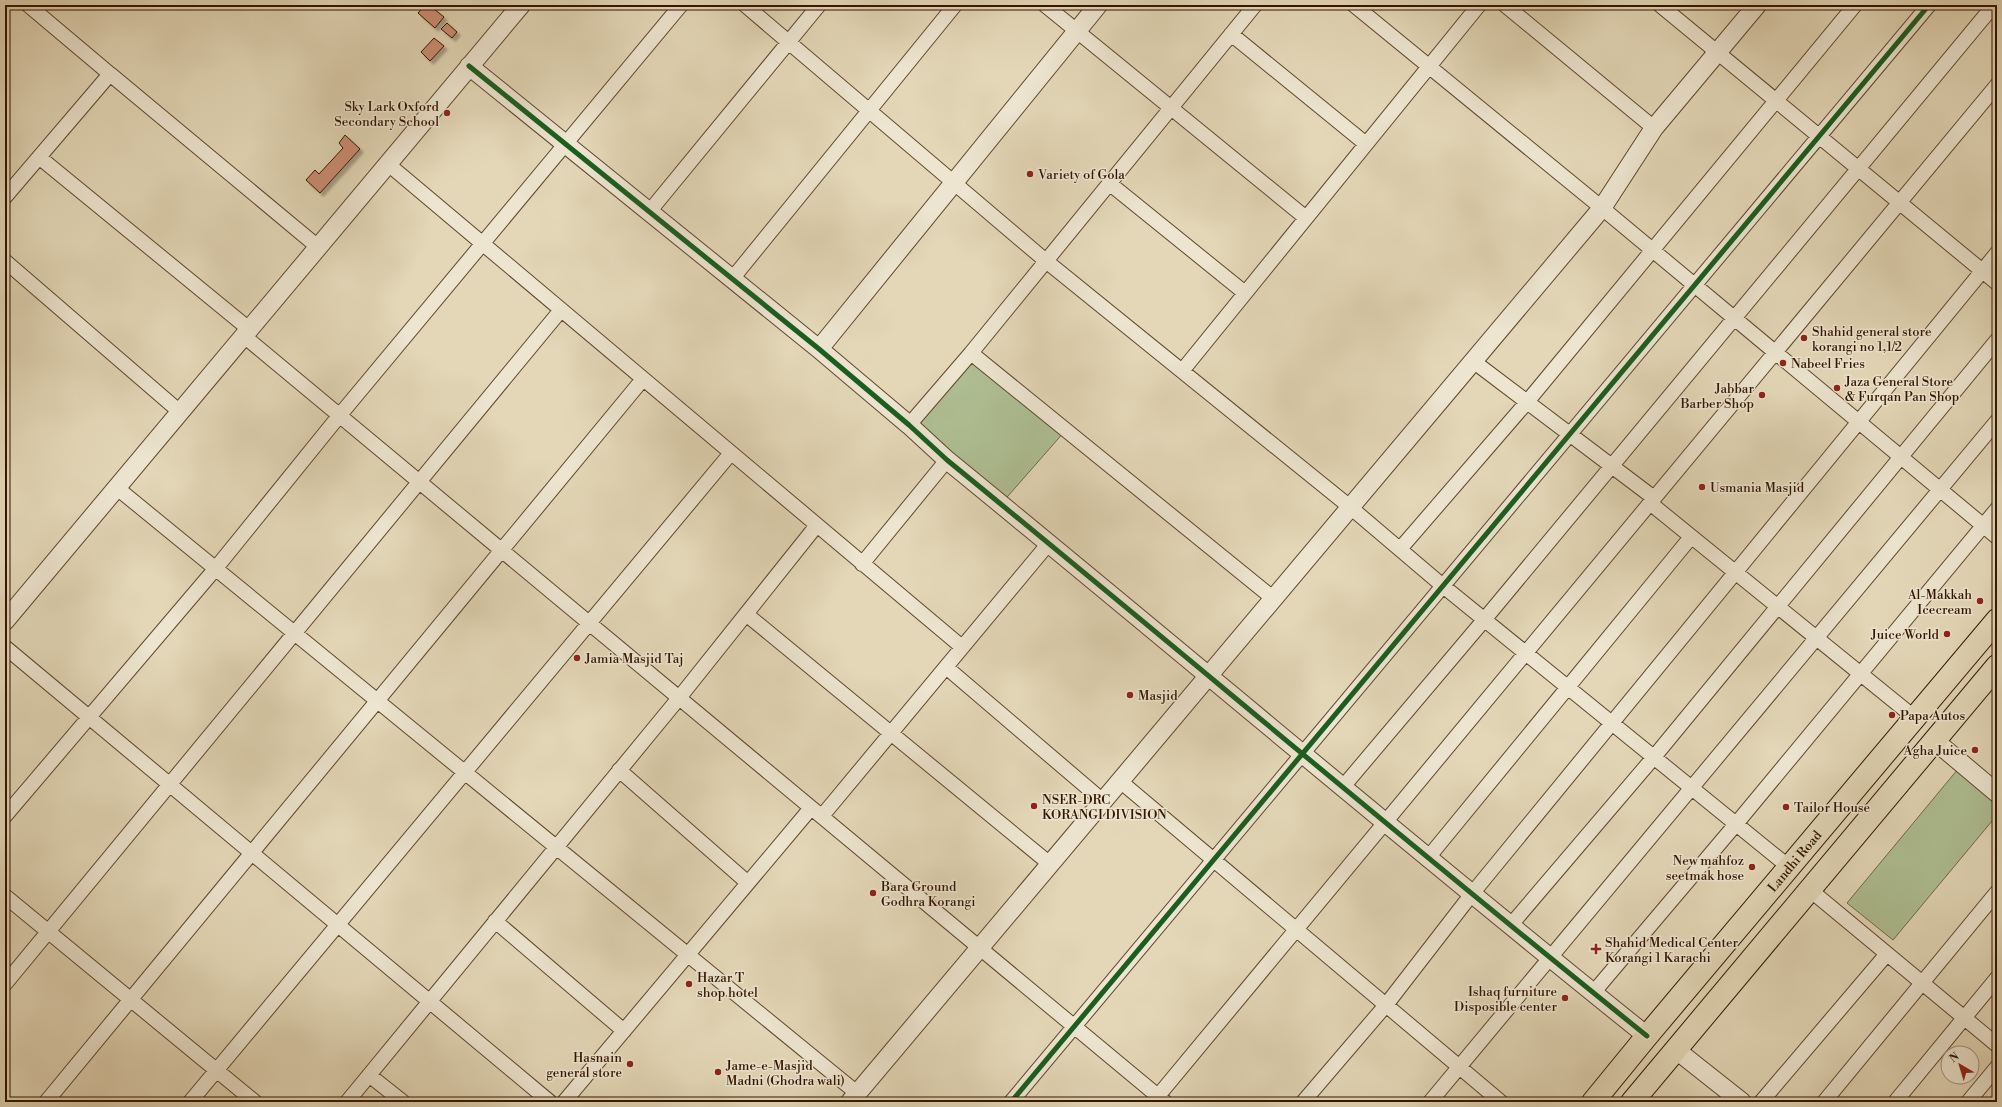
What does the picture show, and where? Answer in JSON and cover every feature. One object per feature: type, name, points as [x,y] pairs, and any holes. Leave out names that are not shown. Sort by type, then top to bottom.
[{"type":"main road","name":"Landhi Road","points":[[1593,1102],[1997,620]]},
{"type":"main road","points":[[1632,1102],[1808,889],[1997,666]]},
{"type":"street","points":[[28,5],[318,247]]},
{"type":"street","points":[[5,621],[521,5]]},
{"type":"street","points":[[5,816],[88,716],[216,568],[339,416],[680,5]]},
{"type":"street","points":[[745,5],[1046,261],[1350,507],[1484,620],[1789,867]]},
{"type":"street","points":[[649,212],[819,5]]},
{"type":"street","points":[[732,279],[955,5]]},
{"type":"street","points":[[1045,5],[1306,218]]},
{"type":"street","points":[[819,349],[1098,5]]},
{"type":"street","points":[[909,425],[971,353],[1254,5]]},
{"type":"street","points":[[1354,5],[1602,208],[1997,537]]},
{"type":"street","points":[[1182,371],[1479,5]]},
{"type":"street","points":[[1505,5],[1654,128]]},
{"type":"street","points":[[1660,5],[1858,170],[1997,283]]},
{"type":"street","points":[[116,488],[216,568],[687,954],[853,1098],[1602,208],[1654,128],[1757,5]]},
{"type":"street","points":[[1400,549],[1527,402],[1855,5]]},
{"type":"street","points":[[1011,1102],[1929,5]]},
{"type":"street","points":[[1342,788],[1484,620],[1993,7]]},
{"type":"street","points":[[1231,34],[1366,144]]},
{"type":"street","points":[[469,66],[819,349],[909,425],[947,460],[1049,543],[1302,755],[1471,895],[1647,1036]]},
{"type":"street","points":[[5,197],[110,74]]},
{"type":"street","points":[[39,157],[246,333],[339,416],[1075,1027],[1159,1100],[1296,929],[1997,85]]},
{"type":"street","points":[[388,164],[962,647]]},
{"type":"street","points":[[1109,183],[1245,293]]},
{"type":"street","points":[[1303,1102],[1386,1005],[1471,895],[1997,253]]},
{"type":"street","points":[[5,261],[180,412]]},
{"type":"street","points":[[5,984],[561,310]]},
{"type":"street","points":[[1510,926],[1654,757],[1997,340]]},
{"type":"street","points":[[971,353],[1274,599]]},
{"type":"street","points":[[1473,361],[1611,466],[1691,537],[1915,718]]},
{"type":"street","points":[[46,1102],[643,379]]},
{"type":"street","points":[[1430,1102],[1997,421]]},
{"type":"street","points":[[190,1102],[731,453]]},
{"type":"street","points":[[862,564],[947,460]]},
{"type":"street","points":[[1593,993],[1736,824],[1997,509]]},
{"type":"street","points":[[347,1102],[679,698],[817,525]]},
{"type":"street","points":[[1427,858],[1569,688],[1691,537]]},
{"type":"street","points":[[564,1102],[748,883],[891,733],[1049,543]]},
{"type":"street","points":[[746,614],[1050,864]]},
{"type":"street","points":[[5,647],[550,1102]]},
{"type":"street","points":[[946,667],[1103,800]]},
{"type":"street","points":[[1935,741],[1997,793]]},
{"type":"street","points":[[619,770],[748,883]]},
{"type":"street","points":[[1120,781],[1501,1102]]},
{"type":"street","points":[[1808,889],[1886,955],[1997,1045]]},
{"type":"street","points":[[1824,1102],[1997,892]]},
{"type":"street","points":[[5,897],[255,1102]]},
{"type":"street","points":[[495,921],[624,1031]]},
{"type":"street","points":[[1761,1102],[1886,955]]},
{"type":"street","points":[[1895,1102],[1997,978]]},
{"type":"street","points":[[1675,1049],[1742,1102]]},
{"type":"street","points":[[1968,1102],[1997,1067]]},
{"type":"street","points":[[369,1075],[403,1102]]},
{"type":"green space","points":[[971,353],[1065,431],[1001,504],[909,425]]},
{"type":"green space","points":[[1958,769],[1997,802],[1997,815],[1893,940],[1847,903]]},
{"type":"building","points":[[425,5],[429,5],[444,17],[435,28],[418,13]]},
{"type":"building","points":[[447,23],[457,32],[452,38],[441,29]]},
{"type":"building","points":[[434,38],[444,46],[430,61],[421,52]]},
{"type":"building","points":[[345,135],[360,149],[320,193],[306,180],[315,170],[319,174],[343,148],[339,143]]},
{"type":"cycle path","points":[[1011,1102],[1929,5]]},
{"type":"cycle path","points":[[469,66],[819,349],[909,425],[947,460],[1471,893],[1647,1036]]},
{"type":"place","name":"Sky Lark Oxford Secondary School","points":[[447,113]]},
{"type":"place","name":"Variety of Gola","points":[[1030,174]]},
{"type":"place","name":"Shahid general store korangi no 1,1/2","points":[[1804,338]]},
{"type":"place","name":"Nabeel Fries","points":[[1783,363]]},
{"type":"place","name":"Jaza General Store & Furqan Pan Shop","points":[[1837,388]]},
{"type":"place","name":"Jabbar Barber Shop","points":[[1762,395]]},
{"type":"place","name":"Usmania Masjid","points":[[1702,487]]},
{"type":"place","name":"Al-Makkah Icecream","points":[[1980,601]]},
{"type":"place","name":"Juice World","points":[[1947,634]]},
{"type":"place","name":"Jamia Masjid Taj","points":[[577,658]]},
{"type":"place","name":"Masjid","points":[[1130,695]]},
{"type":"place","name":"Papa Autos","points":[[1892,715]]},
{"type":"place","name":"Agha Juice","points":[[1975,750]]},
{"type":"place","name":"NSER-DRC KORANGI DIVISION","points":[[1034,806]]},
{"type":"place","name":"Tailor House","points":[[1786,807]]},
{"type":"place","name":"New mahfoz seetmak hose","points":[[1752,867]]},
{"type":"place","name":"Bara Ground Godhra Korangi","points":[[873,893]]},
{"type":"place","name":"Shahid Medical Center Korangi 1 Karachi","points":[[1596,949]]},
{"type":"place","name":"Hazar T shop hotel","points":[[689,984]]},
{"type":"place","name":"Ishaq furniture Disposible center","points":[[1565,998]]},
{"type":"place","name":"Hasnain general store","points":[[630,1064]]},
{"type":"place","name":"Jame-e-Masjid Madni (Ghodra wali)","points":[[718,1072]]}]
